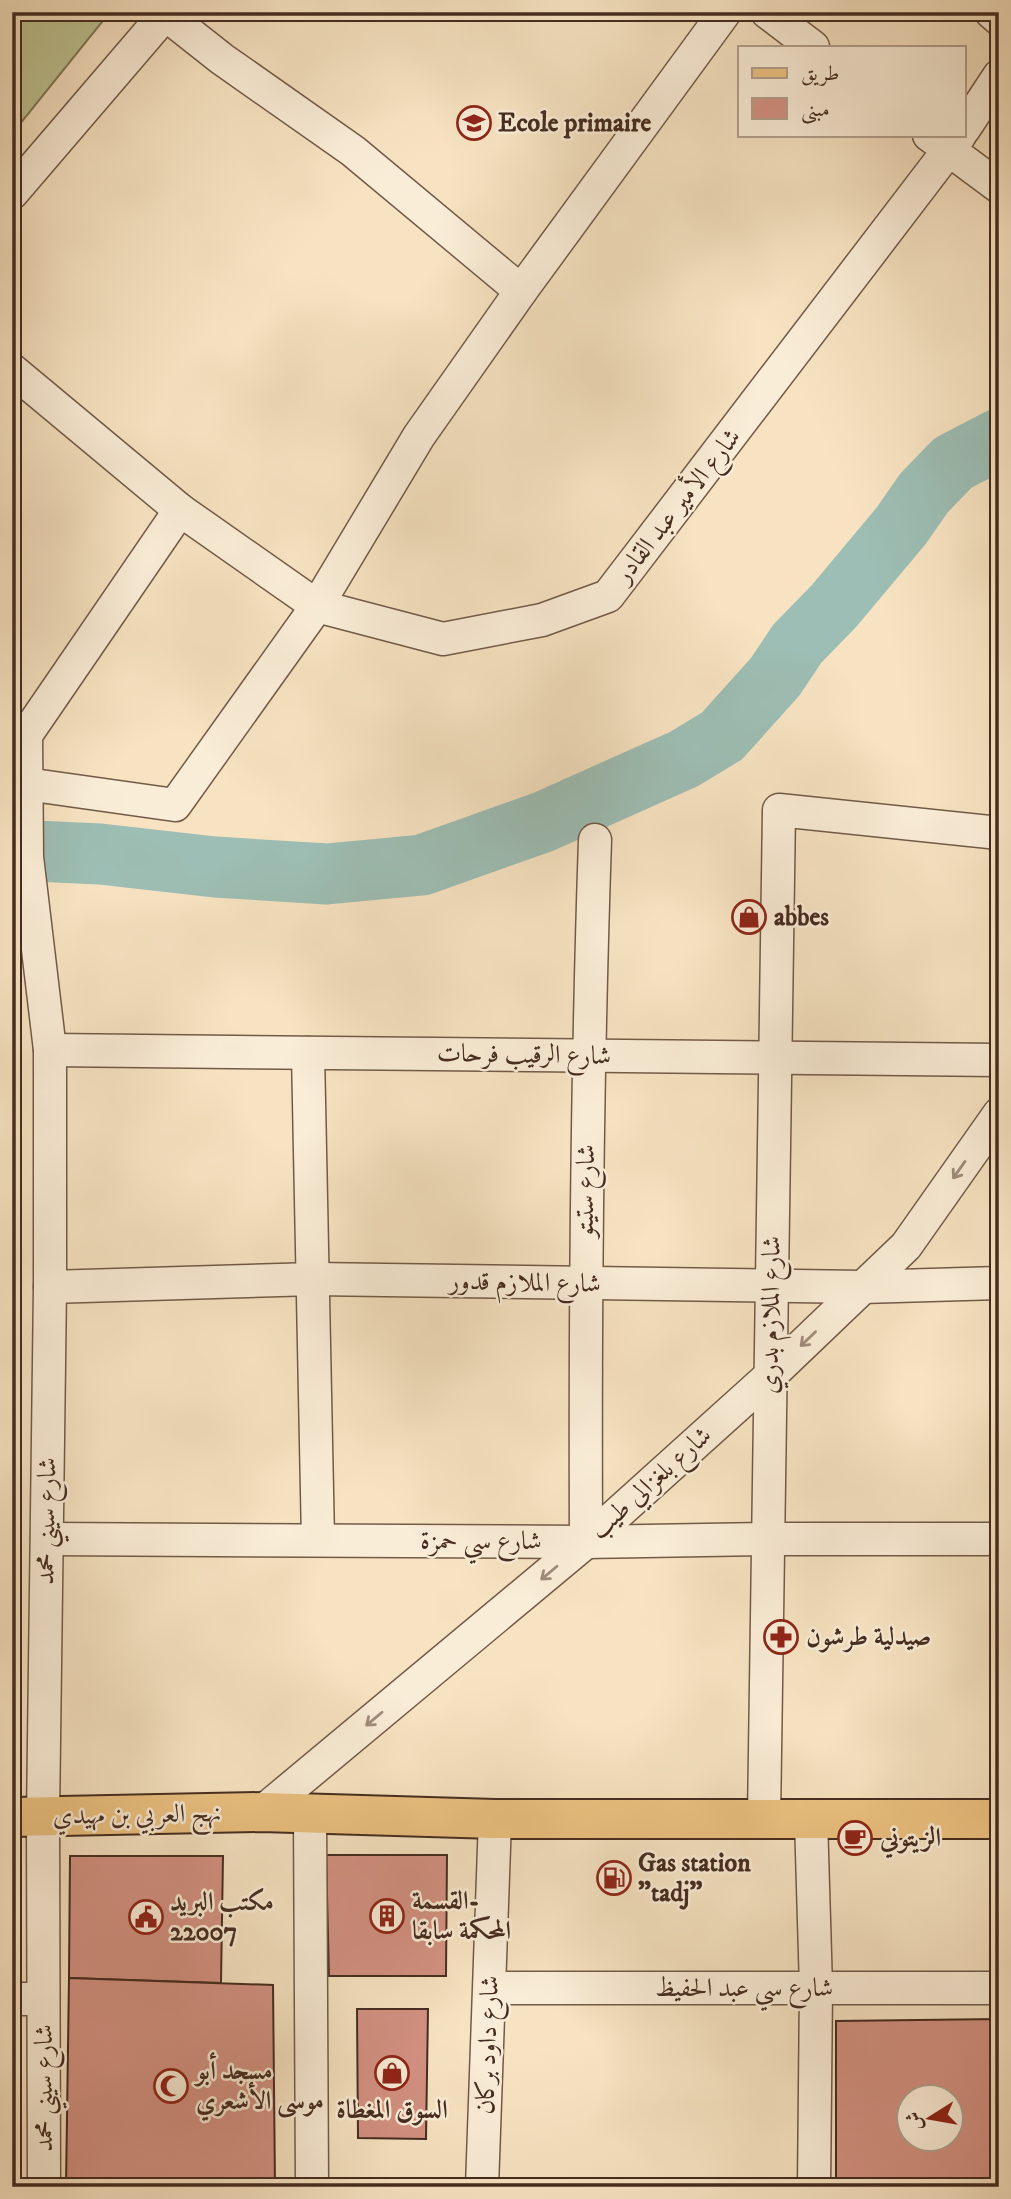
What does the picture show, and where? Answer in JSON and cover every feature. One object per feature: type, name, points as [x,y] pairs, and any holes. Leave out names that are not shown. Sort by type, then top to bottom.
[{"type":"main road","name":"نهج العربي بن مهيدي","points":[[28,1817],[262,1812],[495,1819],[999,1819]]},
{"type":"street","points":[[19,782],[175,805],[317,606],[419,436],[521,291],[725,12]]},
{"type":"street","points":[[767,12],[812,46]]},
{"type":"street","points":[[991,12],[999,19]]},
{"type":"street","points":[[12,193],[166,13],[222,59],[354,151],[521,291]]},
{"type":"street","name":"شارع الأمير عبد القادر","points":[[965,119],[999,76]]},
{"type":"street","points":[[951,137],[999,187]]},
{"type":"street","name":"شارع الأمير عبد القادر","points":[[12,370],[180,509],[317,606],[443,639],[542,620],[608,596],[951,137]]},
{"type":"street","name":"شارع سيني محمد","points":[[44,2187],[43,1999],[28,1817],[47,1539],[50,1050],[19,782],[26,735],[180,509]]},
{"type":"street","name":"شارع الملازم بدري","points":[[764,1819],[779,810],[999,834]]},
{"type":"street","name":"شارع ستيتو","points":[[586,1542],[585,1284],[588,1056],[595,840]]},
{"type":"street","name":"شارع الرقيب فرحات","points":[[50,1050],[999,1060]]},
{"type":"street","points":[[308,1053],[318,1540]]},
{"type":"street","name":"شارع بلغزالي طيب","points":[[262,1812],[586,1542],[770,1376],[905,1246],[999,1114]]},
{"type":"street","name":"شارع الملازم قدور","points":[[50,1287],[314,1279],[862,1287],[999,1283]]},
{"type":"street","name":"شارع سي حمزة","points":[[47,1539],[586,1542],[999,1539]]},
{"type":"street","points":[[310,1814],[312,2187]]},
{"type":"street","name":"شارع داود بركان","points":[[482,2187],[495,1819]]},
{"type":"street","points":[[811,1819],[816,1988],[814,2187]]},
{"type":"street","name":"شارع سي عبد الحفيظ","points":[[490,1988],[999,1988]]},
{"type":"street","points":[[12,1999],[43,1999]]},
{"type":"green space","points":[[12,12],[110,12],[12,134]]},
{"type":"building","points":[[12,1850],[17,1850],[20,1985],[12,1985]]},
{"type":"building","name":"القسمة- المحكمة سابقا","points":[[326,1855],[447,1855],[446,1976],[329,1976]]},
{"type":"building","name":"مكتب البريد 22007","points":[[70,1856],[223,1856],[221,1983],[69,1978]]},
{"type":"building","name":"مسجد أبو موسى الأشعري","points":[[69,1978],[273,1985],[275,2187],[66,2187]]},
{"type":"building","name":"السوق المغطاة","points":[[357,2009],[428,2009],[426,2139],[358,2138]]},
{"type":"building","points":[[999,2019],[999,2187],[836,2187],[836,2021]]},
{"type":"waterway","points":[[12,850],[100,854],[215,867],[327,874],[422,865],[543,822],[684,759],[722,736],[775,677],[797,644],[834,606],[901,526],[924,493],[953,463],[999,439]]},
{"type":"place","name":"Ecole primaire","points":[[474,123]]},
{"type":"place","name":"abbes","points":[[749,917]]},
{"type":"place","name":"صيدلية طرشون","points":[[781,1637]]},
{"type":"place","name":"الزيتوني","points":[[855,1838]]},
{"type":"place","name":"Gas station \"tadj\"","points":[[614,1878]]},
{"type":"place","name":"القسمة- المحكمة سابقا","points":[[387,1916]]},
{"type":"place","name":"مكتب البريد 22007","points":[[146,1917]]},
{"type":"place","name":"السوق المغطاة","points":[[392,2073]]},
{"type":"place","name":"مسجد أبو موسى الأشعري","points":[[171,2086]]}]
